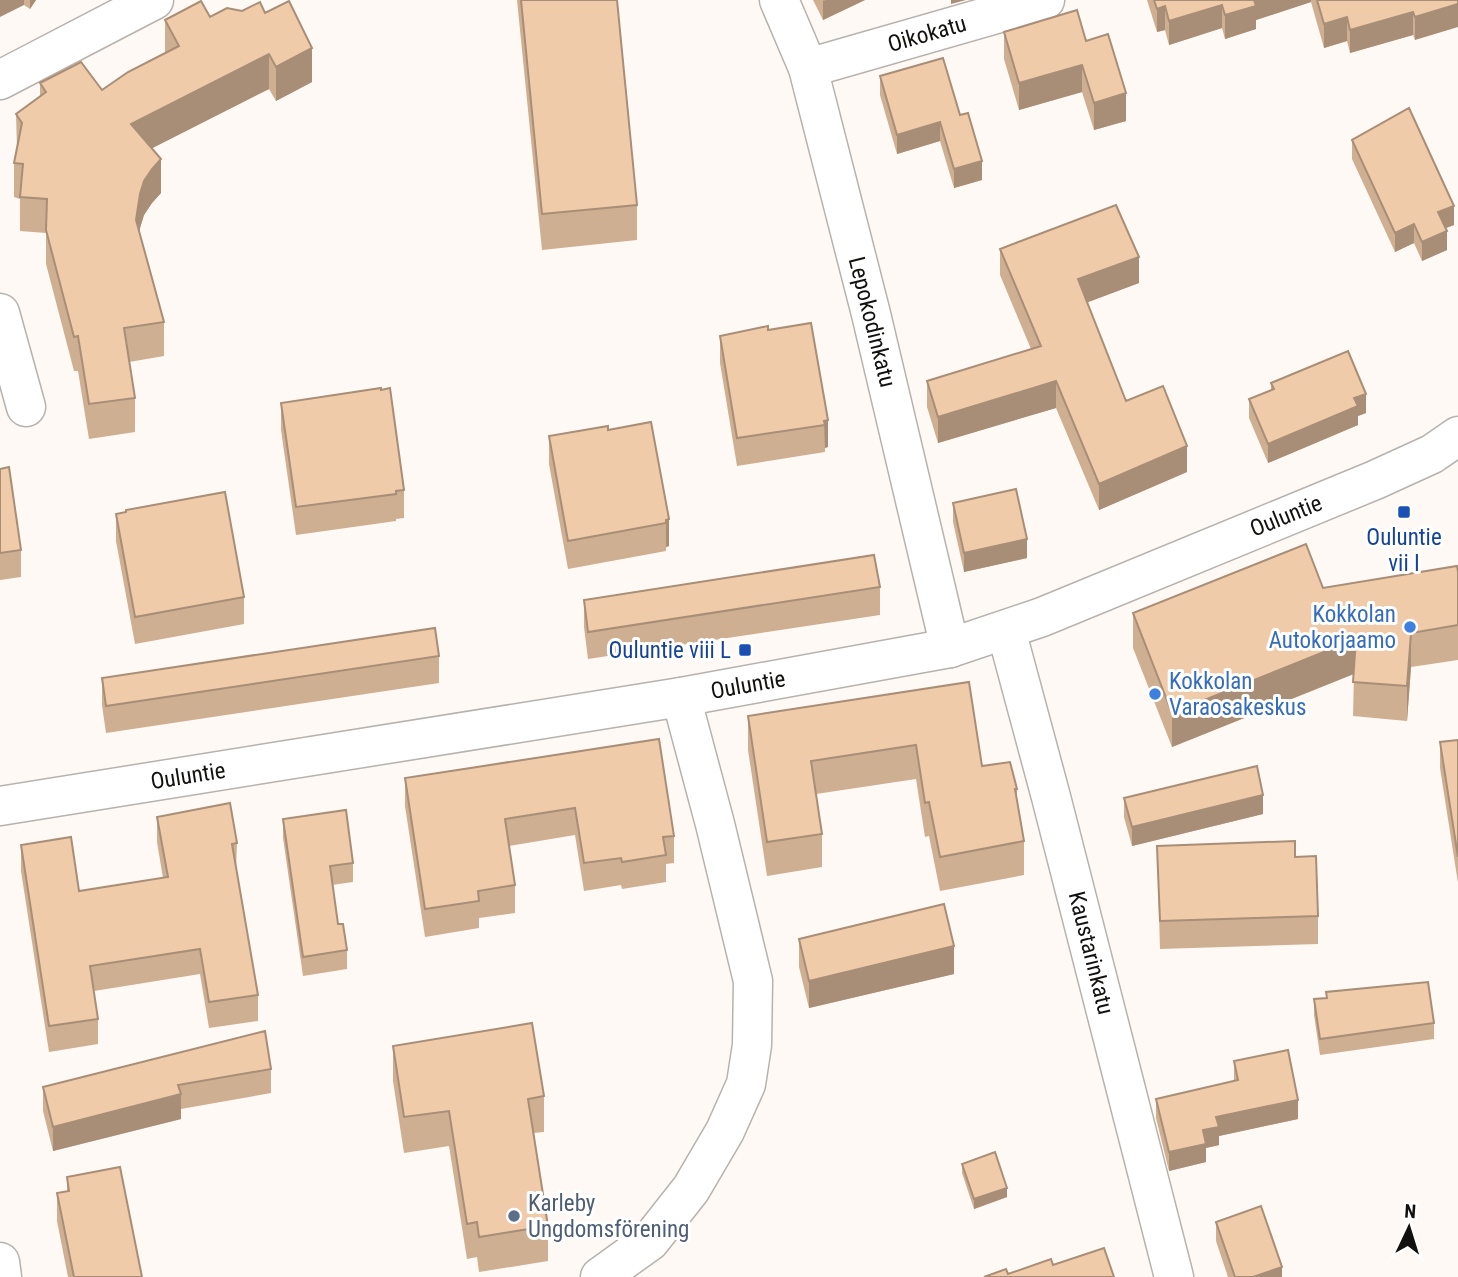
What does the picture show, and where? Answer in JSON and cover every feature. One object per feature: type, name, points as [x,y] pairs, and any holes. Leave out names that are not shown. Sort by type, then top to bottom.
[{"type":"street","points":[[0,80],[153,0]]},
{"type":"street","name":"Lepokodinkatu","points":[[779,0],[808,68],[874,327],[950,648]]},
{"type":"street","name":"Oikokatu","points":[[808,68],[1045,0]]},
{"type":"street","points":[[0,313],[26,407]]},
{"type":"street","name":"Ouluntie","points":[[0,806],[681,697],[950,648],[1042,617],[1375,480],[1432,454],[1458,436]]},
{"type":"street","name":"Kaustarinkatu","points":[[1006,630],[1174,1277]]},
{"type":"street","points":[[600,1277],[650,1241],[691,1189],[725,1131],[746,1084],[752,1045],[753,981],[681,697]]},
{"type":"street","points":[[0,1262],[2,1277]]},
{"type":"building","points":[[521,0],[617,0],[637,205],[542,214]]},
{"type":"building","points":[[1154,0],[1254,0],[1256,6],[1225,15],[1222,5],[1169,21],[1165,6],[1157,9]]},
{"type":"building","points":[[1317,0],[1458,0],[1458,4],[1415,17],[1413,12],[1350,30],[1347,17],[1324,24]]},
{"type":"building","points":[[201,1],[210,17],[227,8],[242,11],[260,2],[265,13],[289,1],[312,48],[276,67],[269,54],[131,124],[161,159],[144,181],[136,220],[164,322],[124,328],[135,398],[89,404],[78,336],[74,337],[46,230],[47,199],[20,197],[23,164],[14,163],[22,123],[16,114],[46,92],[40,83],[81,62],[102,90],[128,72],[179,46],[165,20]]},
{"type":"building","points":[[1077,10],[1086,41],[1108,34],[1126,93],[1094,103],[1082,65],[1019,83],[1004,32]]},
{"type":"building","points":[[943,58],[960,115],[968,113],[982,161],[954,169],[940,122],[897,135],[880,76]]},
{"type":"building","points":[[1409,108],[1454,206],[1438,212],[1447,231],[1422,242],[1414,224],[1395,233],[1352,140]]},
{"type":"building","points":[[1116,205],[1139,257],[1078,279],[1126,401],[1163,386],[1187,446],[1099,484],[1056,381],[938,417],[927,381],[1041,346],[1000,249]]},
{"type":"building","points":[[811,323],[828,420],[824,421],[825,425],[737,438],[720,336],[768,326],[768,330]]},
{"type":"building","points":[[1348,351],[1366,394],[1354,398],[1358,406],[1268,444],[1249,399],[1274,389],[1271,383]]},
{"type":"building","points":[[390,388],[404,490],[396,491],[396,494],[296,507],[281,403]]},
{"type":"building","points":[[651,422],[669,519],[666,523],[568,541],[549,436]]},
{"type":"building","points":[[9,467],[21,550],[0,553],[0,469]]},
{"type":"building","points":[[1016,489],[1027,539],[964,553],[953,503]]},
{"type":"building","points":[[225,492],[244,597],[135,617],[116,514]]},
{"type":"building","points":[[1306,544],[1323,588],[1457,566],[1458,625],[1411,633],[1407,686],[1353,682],[1356,639],[1172,713],[1133,613]]},
{"type":"building","points":[[874,555],[880,587],[588,632],[584,600]]},
{"type":"building","points":[[435,628],[439,656],[106,706],[102,678]]},
{"type":"building","points":[[969,682],[982,766],[1010,762],[1017,789],[1024,841],[940,857],[929,802],[925,803],[916,745],[811,761],[822,834],[767,842],[748,716]]},
{"type":"building","points":[[659,739],[674,836],[663,837],[666,855],[622,862],[621,858],[584,863],[575,808],[505,819],[515,885],[478,891],[479,901],[425,909],[405,778]]},
{"type":"building","points":[[1458,740],[1458,857],[1440,742]]},
{"type":"building","points":[[1257,766],[1263,795],[1132,827],[1124,798]]},
{"type":"building","points":[[230,803],[237,843],[232,844],[258,995],[209,1002],[200,949],[90,966],[98,1019],[49,1026],[21,845],[71,837],[79,891],[168,877],[157,817]]},
{"type":"building","points":[[346,810],[353,863],[330,866],[338,924],[343,924],[347,950],[303,957],[283,819]]},
{"type":"building","points":[[1295,841],[1295,857],[1316,856],[1318,916],[1160,921],[1157,846]]},
{"type":"building","points":[[944,904],[954,946],[809,981],[799,939]]},
{"type":"building","points":[[1428,982],[1434,1023],[1320,1039],[1314,999],[1327,998],[1326,992]]},
{"type":"building","points":[[532,1023],[544,1096],[528,1099],[548,1226],[479,1237],[477,1222],[467,1224],[449,1111],[404,1117],[393,1046]]},
{"type":"building","points":[[265,1031],[271,1069],[178,1085],[181,1094],[53,1127],[43,1087]]},
{"type":"building","points":[[1288,1050],[1298,1100],[1216,1117],[1219,1127],[1203,1130],[1206,1144],[1169,1152],[1156,1099],[1238,1080],[1234,1061]]},
{"type":"building","points":[[995,1152],[1007,1188],[974,1199],[962,1164]]},
{"type":"building","points":[[120,1167],[142,1277],[74,1277],[57,1193],[69,1191],[67,1177]]},
{"type":"building","points":[[1261,1206],[1282,1267],[1253,1277],[1235,1277],[1216,1222]]},
{"type":"building","points":[[1104,1248],[1114,1277],[984,1277],[1006,1269],[1008,1274],[1051,1259],[1053,1265]]},
{"type":"place","name":"Ouluntie vii I","points":[[1404,512]]},
{"type":"place","name":"Kokkolan Autokorjaamo","points":[[1410,627]]},
{"type":"place","name":"Ouluntie viii L","points":[[745,650]]},
{"type":"place","name":"Kokkolan Varaosakeskus","points":[[1155,694]]},
{"type":"place","name":"Karleby Ungdomsförening","points":[[514,1216]]}]
